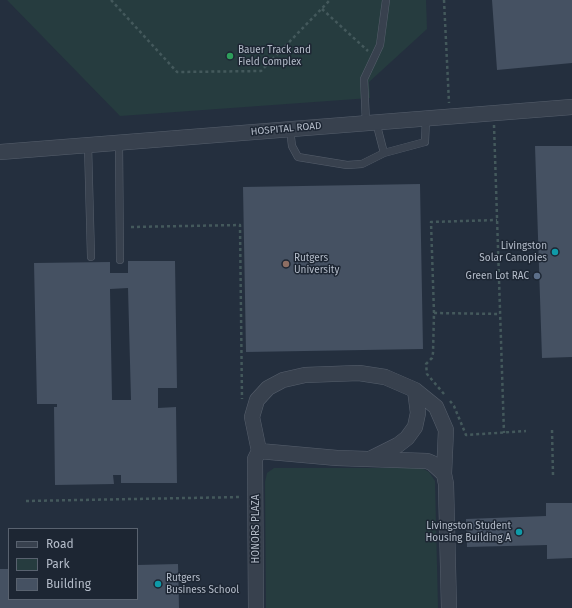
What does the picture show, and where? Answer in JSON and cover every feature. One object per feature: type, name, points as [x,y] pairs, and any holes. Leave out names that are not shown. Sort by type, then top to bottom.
[{"type":"street","name":"HOSPITAL ROAD","points":[[0,152],[572,107]]},
{"type":"street","name":"HONORS PLAZA","points":[[256,608],[255,460],[259,451],[252,417],[257,400],[268,388],[283,380],[305,375],[358,373],[385,377],[415,390],[436,407],[446,430],[444,474],[446,484],[448,608]]},
{"type":"street","points":[[370,460],[398,445],[407,438],[415,427],[418,413],[415,390]]},
{"type":"street","points":[[259,451],[370,460],[427,461],[432,463],[444,474]]},
{"type":"lane","points":[[384,153],[371,122],[364,79],[380,45],[386,0]]},
{"type":"lane","points":[[290,129],[292,146],[298,158],[347,165],[362,164],[384,153],[425,142],[426,118]]},
{"type":"lane","points":[[119,142],[120,260]]},
{"type":"lane","points":[[88,145],[92,257]]},
{"type":"path","points":[[111,0],[177,72],[261,70],[330,0]]},
{"type":"path","points":[[444,0],[449,103]]},
{"type":"path","points":[[322,9],[374,56]]},
{"type":"path","points":[[487,123],[494,123],[504,432]]},
{"type":"path","points":[[445,395],[427,374],[426,364],[432,358],[433,353],[434,313],[431,222],[497,220]]},
{"type":"path","points":[[131,227],[240,225],[242,399]]},
{"type":"path","points":[[434,313],[500,314]]},
{"type":"path","points":[[449,401],[454,406],[466,435],[526,431]]},
{"type":"path","points":[[552,430],[553,475]]},
{"type":"path","points":[[26,501],[243,497],[243,491]]},
{"type":"green space","name":"Bauer Track and Field Complex","points":[[7,0],[426,0],[427,29],[369,82],[370,98],[120,116]]},
{"type":"green space","points":[[274,468],[422,468],[429,472],[435,481],[438,608],[266,608],[265,482],[267,473]]},
{"type":"building","points":[[492,0],[572,0],[572,63],[497,70]]},
{"type":"building","name":"Livingston Solar Canopies","points":[[535,146],[572,146],[572,357],[542,358]]},
{"type":"building","points":[[420,184],[423,349],[246,352],[243,187]]},
{"type":"building","points":[[128,261],[175,261],[177,388],[158,388],[158,408],[176,407],[177,483],[121,483],[121,475],[113,475],[114,484],[55,485],[54,407],[57,407],[57,404],[37,404],[34,263],[110,262],[110,273],[128,273]],"holes":[[[128,288],[131,400],[112,400],[110,289]]]},
{"type":"building","name":"Livingston Student Housing Building A","points":[[546,503],[572,503],[572,558],[547,559],[547,545],[467,547],[466,519],[546,516]]},
{"type":"building","name":"Rutgers Business School","points":[[178,564],[179,608],[0,608],[0,569],[8,569],[8,600],[138,600],[138,565]]},
{"type":"place","name":"Bauer Track and Field Complex","points":[[230,56]]},
{"type":"place","name":"Livingston Solar Canopies","points":[[555,252]]},
{"type":"place","name":"Rutgers University","points":[[286,264]]},
{"type":"place","name":"Green Lot RAC","points":[[537,276]]},
{"type":"place","name":"Livingston Student Housing Building A","points":[[519,532]]},
{"type":"place","name":"Rutgers Business School","points":[[158,584]]}]
